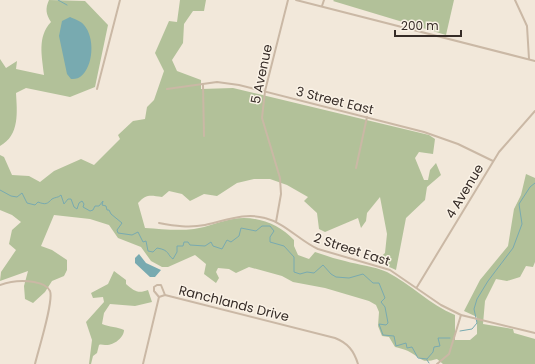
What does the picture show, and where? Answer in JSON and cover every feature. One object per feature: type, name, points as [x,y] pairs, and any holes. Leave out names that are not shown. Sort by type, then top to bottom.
[{"type":"street","points":[[97,90],[120,0]]},
{"type":"street","name":"5 Avenue","points":[[276,222],[281,194],[280,178],[263,126],[262,118],[265,91],[288,0]]},
{"type":"street","points":[[296,0],[535,61]]},
{"type":"street","points":[[322,6],[324,0]]},
{"type":"street","points":[[515,0],[527,26],[529,59]]},
{"type":"street","name":"3 Street East","points":[[167,89],[222,82],[265,91],[437,136],[493,162]]},
{"type":"street","points":[[203,85],[204,136]]},
{"type":"street","name":"4 Avenue","points":[[417,287],[493,162],[513,134],[535,111]]},
{"type":"street","points":[[356,168],[367,117]]},
{"type":"street","name":"2 Street East","points":[[159,223],[178,227],[190,227],[244,216],[264,217],[276,222],[308,245],[334,254],[383,267],[417,287],[441,305],[461,315],[535,333]]},
{"type":"street","points":[[0,285],[17,281],[28,281],[44,285],[49,290],[50,302],[35,364]]},
{"type":"street","points":[[159,297],[154,291],[154,287],[157,285],[161,285],[164,288],[165,295]]},
{"type":"street","name":"Ranchlands Drive","points":[[143,364],[159,297],[165,295],[335,338],[344,342],[351,350],[358,364]]},
{"type":"street","points":[[439,364],[449,354],[461,315]]},
{"type":"green space","points":[[49,0],[85,1],[108,25],[95,87],[70,97],[26,88],[16,93],[17,115],[14,129],[11,136],[0,146],[0,59],[6,68],[17,61],[16,69],[44,75],[42,40],[51,22],[47,11]]},
{"type":"green space","points":[[180,0],[206,0],[204,11],[193,11],[184,24],[183,43],[172,60],[177,71],[201,80],[201,89],[233,88],[429,135],[435,139],[433,154],[419,152],[415,158],[424,180],[428,180],[430,170],[436,163],[441,175],[427,187],[425,200],[406,218],[396,270],[376,261],[385,253],[387,234],[380,197],[367,213],[366,221],[361,228],[358,218],[325,232],[319,229],[317,213],[304,201],[308,197],[287,185],[270,179],[254,179],[237,183],[217,196],[204,194],[190,201],[182,194],[169,191],[162,197],[151,196],[143,198],[138,203],[145,228],[176,230],[194,229],[242,218],[250,218],[266,222],[281,229],[294,240],[294,246],[298,255],[309,259],[315,252],[376,268],[396,277],[437,306],[455,315],[455,340],[470,340],[477,334],[477,317],[464,311],[480,280],[508,246],[514,209],[521,195],[526,174],[535,178],[535,262],[533,267],[526,266],[520,277],[507,281],[496,279],[485,301],[483,324],[513,329],[514,333],[535,339],[535,364],[443,364],[437,359],[424,361],[408,351],[395,347],[389,337],[382,336],[378,326],[379,312],[376,305],[369,301],[325,288],[293,282],[282,276],[249,267],[236,273],[229,269],[218,268],[216,272],[219,278],[216,283],[204,274],[206,264],[195,255],[168,267],[162,267],[151,261],[141,247],[118,238],[109,225],[90,219],[54,215],[41,246],[52,250],[67,260],[67,270],[64,276],[52,281],[45,292],[33,303],[25,299],[24,286],[28,271],[0,281],[1,272],[16,250],[9,244],[12,230],[21,222],[12,215],[0,210],[0,155],[4,157],[12,175],[29,176],[40,182],[54,171],[81,159],[94,165],[120,139],[118,135],[133,121],[145,119],[147,107],[154,100],[164,71],[155,53],[169,21],[177,22]]},
{"type":"green space","points":[[454,0],[446,35],[333,1]]},
{"type":"green space","points":[[114,271],[126,280],[126,284],[134,290],[141,292],[148,290],[152,302],[135,306],[110,304],[104,313],[102,324],[122,329],[124,330],[124,333],[115,343],[99,345],[97,353],[93,356],[91,364],[89,364],[92,340],[86,322],[104,302],[103,297],[93,298],[91,293],[108,284]]},
{"type":"water","points":[[70,17],[79,21],[88,30],[91,44],[88,66],[85,72],[76,79],[71,79],[67,74],[59,36],[62,21]]},
{"type":"water","points":[[139,254],[146,263],[161,270],[155,277],[150,277],[135,263],[135,258]]},
{"type":"waterway","points":[[58,0],[67,5]]},
{"type":"waterway","points":[[460,331],[472,329],[477,323],[474,309],[477,299],[488,281],[513,248],[522,224],[519,204],[530,187],[535,183]]},
{"type":"waterway","points":[[0,190],[11,196],[17,197],[22,193],[27,203],[35,205],[38,202],[46,204],[52,199],[61,195],[64,204],[68,199],[71,199],[74,207],[77,209],[79,203],[82,201],[84,204],[83,207],[90,211],[93,210],[95,206],[99,206],[103,201],[102,205],[106,206],[107,210],[109,210],[111,214],[122,223],[117,230],[118,233],[132,235],[138,232],[143,242],[146,241],[148,251],[153,252],[157,248],[161,249],[166,251],[173,259],[177,252],[177,246],[183,246],[184,242],[188,242],[190,245],[205,246],[211,242],[213,246],[222,249],[227,240],[231,242],[239,236],[241,228],[256,231],[262,226],[270,226],[274,231],[270,237],[270,242],[284,246],[294,257],[294,272],[300,274],[307,272],[314,273],[323,265],[336,277],[349,278],[363,274],[373,283],[379,283],[385,298],[381,302],[385,307],[388,323],[386,325],[379,324],[383,335],[394,336],[396,346],[406,343],[407,348],[412,347],[418,358],[427,359]]},
{"type":"waterway","points":[[427,359],[433,352],[434,347],[440,346],[438,338],[450,338]]}]
